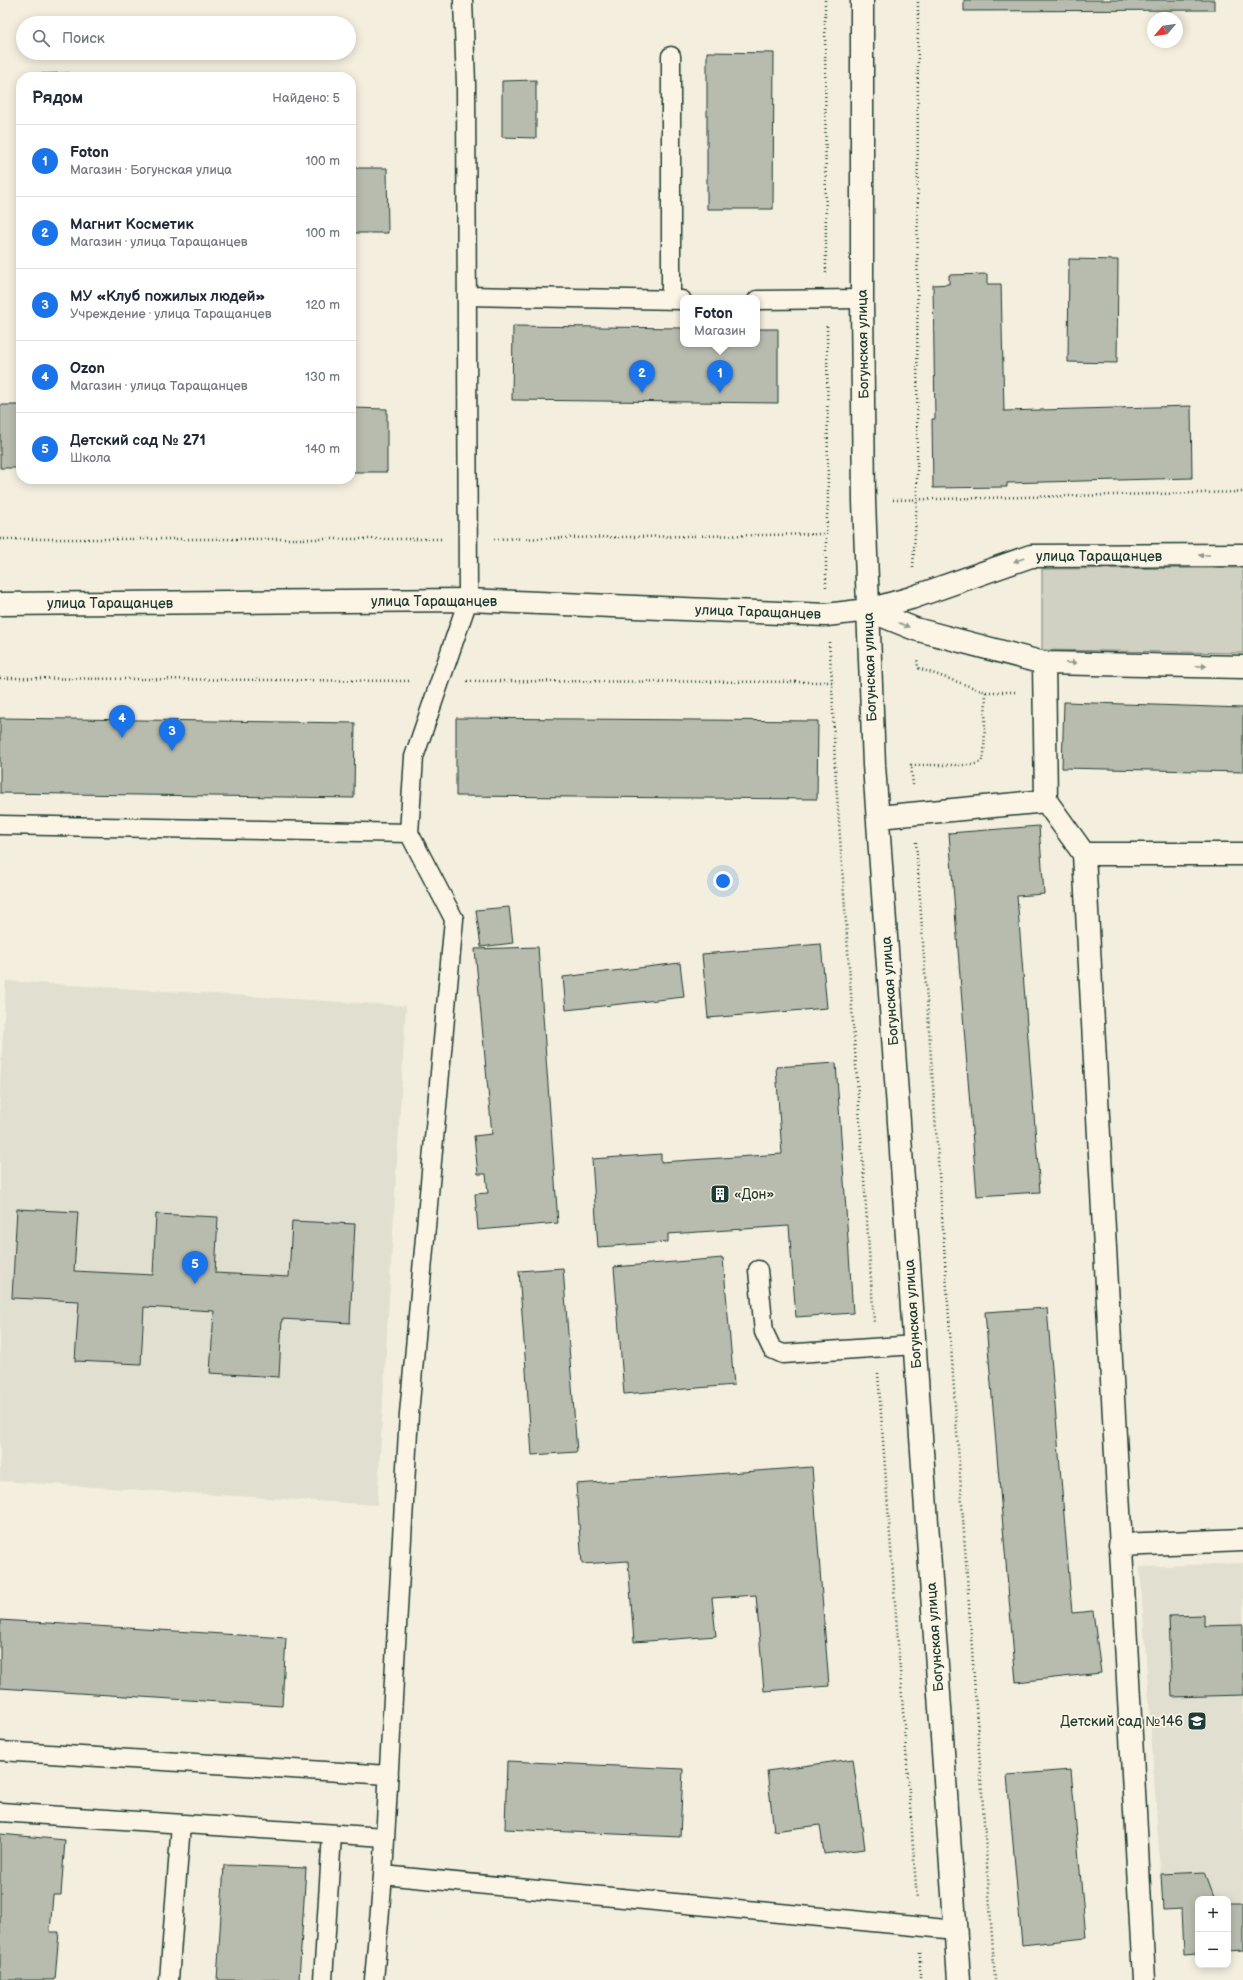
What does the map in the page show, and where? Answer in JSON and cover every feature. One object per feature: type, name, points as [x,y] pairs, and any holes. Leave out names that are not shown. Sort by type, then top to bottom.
[{"type":"street","name":"Богунская улица","points":[[862,0],[864,500],[878,817],[959,1980]]},
{"type":"street","name":"улица Таращанцев","points":[[0,604],[468,600],[826,615],[868,610],[911,598],[1031,556],[1243,555]]},
{"type":"street","name":"улица Таращанцев","points":[[868,610],[915,630],[1044,663],[1243,666]]},
{"type":"street","points":[[1044,663],[1046,801],[1084,854],[1144,1980]]},
{"type":"street","points":[[878,817],[1046,801]]},
{"type":"street","points":[[1084,854],[1243,854]]},
{"type":"street","points":[[1120,1546],[1243,1540]]},
{"type":"lane","points":[[374,1980],[383,1875],[409,1414],[454,918],[409,833],[414,757],[468,600],[466,84],[463,0]]},
{"type":"lane","points":[[466,296],[677,300],[671,56]]},
{"type":"lane","points":[[760,300],[826,301],[862,299]]},
{"type":"lane","points":[[0,825],[409,833]]},
{"type":"lane","points":[[758,1270],[764,1332],[772,1349],[778,1352],[783,1354],[915,1345]]},
{"type":"lane","points":[[0,1751],[389,1774]]},
{"type":"lane","points":[[0,1812],[385,1837]]},
{"type":"lane","points":[[169,1980],[181,1824]]},
{"type":"lane","points":[[323,1980],[332,1834]]},
{"type":"lane","points":[[383,1875],[956,1930]]},
{"type":"path","points":[[0,539],[467,539],[826,534],[828,501],[826,301],[826,0]]},
{"type":"path","points":[[911,598],[917,499],[918,0]]},
{"type":"path","points":[[864,500],[1243,492]]},
{"type":"path","points":[[915,630],[918,668],[986,692],[984,756],[981,762],[972,765],[911,765],[996,1980]]},
{"type":"path","points":[[0,678],[832,682]]},
{"type":"shaded area","points":[[1243,568],[1243,653],[1042,650],[1042,569]]},
{"type":"shaded area","points":[[6,981],[406,1006],[377,1505],[0,1481],[0,1086]]},
{"type":"shaded area","name":"Детский сад №146","points":[[1243,1563],[1243,1952],[1231,1953],[1231,1896],[1195,1896],[1195,1954],[1183,1955],[1181,1909],[1163,1910],[1140,1567]]},
{"type":"building","points":[[964,0],[1214,0],[1214,10],[964,11]]},
{"type":"building","points":[[707,52],[774,53],[773,209],[707,209]]},
{"type":"building","points":[[536,80],[536,138],[502,137],[502,81]]},
{"type":"building","points":[[356,168],[387,168],[388,233],[356,233]]},
{"type":"building","points":[[1069,259],[1118,260],[1117,363],[1068,362]]},
{"type":"building","points":[[987,274],[987,284],[1001,284],[1004,411],[1191,406],[1192,478],[1007,483],[1007,487],[933,488],[932,419],[935,419],[933,285],[949,284],[949,275]]},
{"type":"building","points":[[513,326],[680,328],[680,347],[760,347],[760,329],[778,329],[778,403],[512,400]]},
{"type":"building","points":[[0,405],[16,405],[16,468],[0,468]]},
{"type":"building","points":[[356,408],[387,409],[387,472],[356,472]]},
{"type":"building","points":[[1064,702],[1243,708],[1243,772],[1062,768]]},
{"type":"building","points":[[0,718],[355,723],[354,798],[0,793]]},
{"type":"building","points":[[456,718],[818,721],[817,799],[456,796]]},
{"type":"building","points":[[1039,826],[1044,894],[1017,896],[1040,1192],[977,1196],[949,833]]},
{"type":"building","points":[[509,907],[513,943],[481,947],[476,910]]},
{"type":"building","points":[[821,944],[827,1008],[708,1018],[702,954]]},
{"type":"building","points":[[538,947],[558,1223],[478,1230],[475,1194],[488,1193],[486,1174],[478,1174],[474,1136],[492,1134],[475,949]]},
{"type":"building","points":[[680,963],[684,997],[566,1010],[563,977]]},
{"type":"building","name":"«Дон»","points":[[836,1063],[853,1313],[796,1317],[789,1226],[668,1234],[668,1242],[598,1247],[592,1159],[661,1154],[661,1162],[782,1154],[776,1067]]},
{"type":"building","points":[[17,1209],[78,1212],[74,1271],[153,1275],[156,1214],[218,1217],[215,1273],[289,1277],[292,1221],[355,1224],[350,1323],[282,1319],[279,1377],[210,1373],[214,1311],[144,1307],[141,1364],[75,1361],[79,1301],[12,1298]]},
{"type":"building","points":[[723,1258],[734,1385],[624,1394],[614,1267]]},
{"type":"building","points":[[563,1268],[577,1452],[532,1455],[519,1271]]},
{"type":"building","points":[[1047,1308],[1072,1613],[1093,1611],[1101,1673],[1016,1682],[985,1312]]},
{"type":"building","points":[[812,1467],[829,1686],[764,1691],[756,1595],[712,1598],[716,1636],[634,1642],[628,1561],[582,1564],[576,1484]]},
{"type":"building","points":[[1204,1615],[1204,1626],[1243,1625],[1243,1695],[1172,1697],[1169,1616]]},
{"type":"building","points":[[0,1620],[286,1638],[282,1706],[0,1688]]},
{"type":"building","points":[[853,1759],[865,1849],[824,1854],[820,1825],[774,1831],[767,1771]]},
{"type":"building","points":[[507,1761],[683,1769],[680,1837],[505,1829]]},
{"type":"building","points":[[1071,1770],[1086,1938],[1022,1945],[1007,1775]]},
{"type":"building","points":[[0,1834],[65,1840],[61,1895],[53,1895],[50,1932],[59,1932],[55,1980],[0,1980]]},
{"type":"building","points":[[224,1865],[306,1868],[299,1980],[217,1980]]},
{"type":"building","points":[[1205,1872],[1214,1896],[1195,1896],[1195,1954],[1183,1955],[1181,1909],[1163,1910],[1161,1874]]},
{"type":"building","points":[[1231,1903],[1243,1903],[1243,1952],[1231,1953]]},
{"type":"place","name":"Магнит Косметик","points":[[642,393]]},
{"type":"place","name":"Foton","points":[[720,393]]},
{"type":"place","name":"Ozon","points":[[122,738]]},
{"type":"place","name":"МУ «Клуб пожилых людей»","points":[[172,751]]},
{"type":"place","name":"«Дон»","points":[[720,1194]]},
{"type":"place","name":"Детский сад № 271","points":[[195,1284]]},
{"type":"place","name":"Детский сад №146","points":[[1197,1721]]}]
